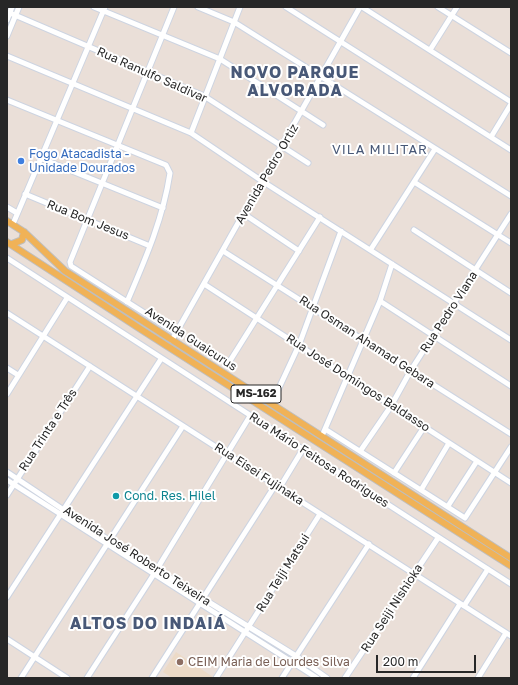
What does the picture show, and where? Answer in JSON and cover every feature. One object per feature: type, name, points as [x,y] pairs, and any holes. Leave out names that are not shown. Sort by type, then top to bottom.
[{"type":"main road","name":"Avenida Guaicurus","points":[[10,222],[24,232],[65,271],[511,558]]},
{"type":"main road","points":[[9,243],[18,243],[22,240],[24,232]]},
{"type":"main road","name":"Avenida Guaicurus","points":[[9,243],[511,566]]},
{"type":"street","points":[[7,36],[12,7]]},
{"type":"street","points":[[7,20],[19,7]]},
{"type":"street","points":[[94,7],[104,9],[220,59],[323,125]]},
{"type":"street","points":[[174,7],[119,146],[70,262],[71,266],[176,333]]},
{"type":"street","points":[[198,7],[234,22],[511,196]]},
{"type":"street","points":[[191,133],[204,96],[240,7]]},
{"type":"street","points":[[286,7],[511,150]]},
{"type":"street","points":[[361,7],[511,103],[491,136]]},
{"type":"street","name":"Avenida Pedro Ortiz","points":[[172,340],[361,7]]},
{"type":"street","points":[[438,7],[511,53]]},
{"type":"street","points":[[430,50],[458,7]]},
{"type":"street","points":[[10,222],[17,213],[26,194],[104,9]]},
{"type":"street","name":"Rua Ranulfo Saldivar","points":[[12,14],[204,96],[308,163]]},
{"type":"street","points":[[7,56],[191,133],[262,181],[511,340]]},
{"type":"street","points":[[7,100],[166,165],[170,173],[163,208],[150,246],[127,302]]},
{"type":"street","points":[[370,249],[435,149]]},
{"type":"street","points":[[40,158],[163,208]]},
{"type":"street","points":[[414,182],[511,243]]},
{"type":"street","name":"Rua Bom Jesus","points":[[26,194],[150,246]]},
{"type":"street","points":[[7,207],[17,213]]},
{"type":"street","points":[[244,214],[300,251]]},
{"type":"street","name":"Rua Pedro Viana","points":[[361,450],[391,406],[433,336],[511,214]]},
{"type":"street","points":[[228,364],[320,218]]},
{"type":"street","points":[[414,230],[511,293]]},
{"type":"street","points":[[278,390],[298,345],[341,231]]},
{"type":"street","name":"Rua Osman Ahamad Gebara","points":[[223,251],[364,339],[511,434]]},
{"type":"street","name":"Rua Mário Feitosa Rodrigues","points":[[7,258],[511,584]]},
{"type":"street","points":[[322,436],[380,301],[392,264]]},
{"type":"street","name":"Rua José Domingos Baldasso","points":[[204,284],[511,483]]},
{"type":"street","points":[[7,394],[67,298]]},
{"type":"street","points":[[380,301],[511,386]]},
{"type":"street","name":"Rua Eisei Fujinaka","points":[[7,313],[509,635]]},
{"type":"street","points":[[7,597],[161,359]]},
{"type":"street","name":"Rua Trinta e Três","points":[[7,495],[90,366]]},
{"type":"street","points":[[7,368],[18,375]]},
{"type":"street","points":[[87,678],[154,574],[250,416]]},
{"type":"street","points":[[21,678],[183,426]]},
{"type":"street","points":[[394,473],[424,427]]},
{"type":"street","points":[[325,429],[361,450],[465,518],[511,447]]},
{"type":"street","points":[[420,490],[449,443]]},
{"type":"street","points":[[152,678],[303,449]]},
{"type":"street","points":[[448,506],[477,461]]},
{"type":"street","name":"Avenida José Roberto Teixeira","points":[[7,472],[64,509],[154,574],[202,600]]},
{"type":"street","name":"Avenida José Roberto Teixeira","points":[[7,480],[60,514],[157,569],[248,630],[294,659],[328,678]]},
{"type":"street","name":"Rua Teiji Matsui","points":[[216,678],[248,630],[320,514]]},
{"type":"street","name":"Rua Seiji Nishioka","points":[[346,678],[438,538]]},
{"type":"street","points":[[282,678],[369,544]]},
{"type":"street","points":[[413,678],[488,569]]},
{"type":"street","points":[[478,678],[509,635]]},
{"type":"street","points":[[7,639],[68,678]]},
{"type":"street","name":"Avenida José Roberto Teixeira","points":[[294,659],[317,678]]},
{"type":"shaded area","name":"CEIM Maria de Lourdes Silva","points":[[176,652],[213,678],[172,678],[163,672]]},
{"type":"place","name":"Fogo Atacadista - Unidade Dourados","points":[[21,161]]},
{"type":"place","name":"Cond. Res. Hilel","points":[[116,496]]},
{"type":"place","name":"CEIM Maria de Lourdes Silva","points":[[180,662]]},
{"type":"district","name":"NOVO PARQUE ALVORADA","points":[[295,82]]},
{"type":"district","name":"VILA MILITAR","points":[[380,150]]},
{"type":"district","name":"ALTOS DO INDAIÁ","points":[[148,624]]}]
